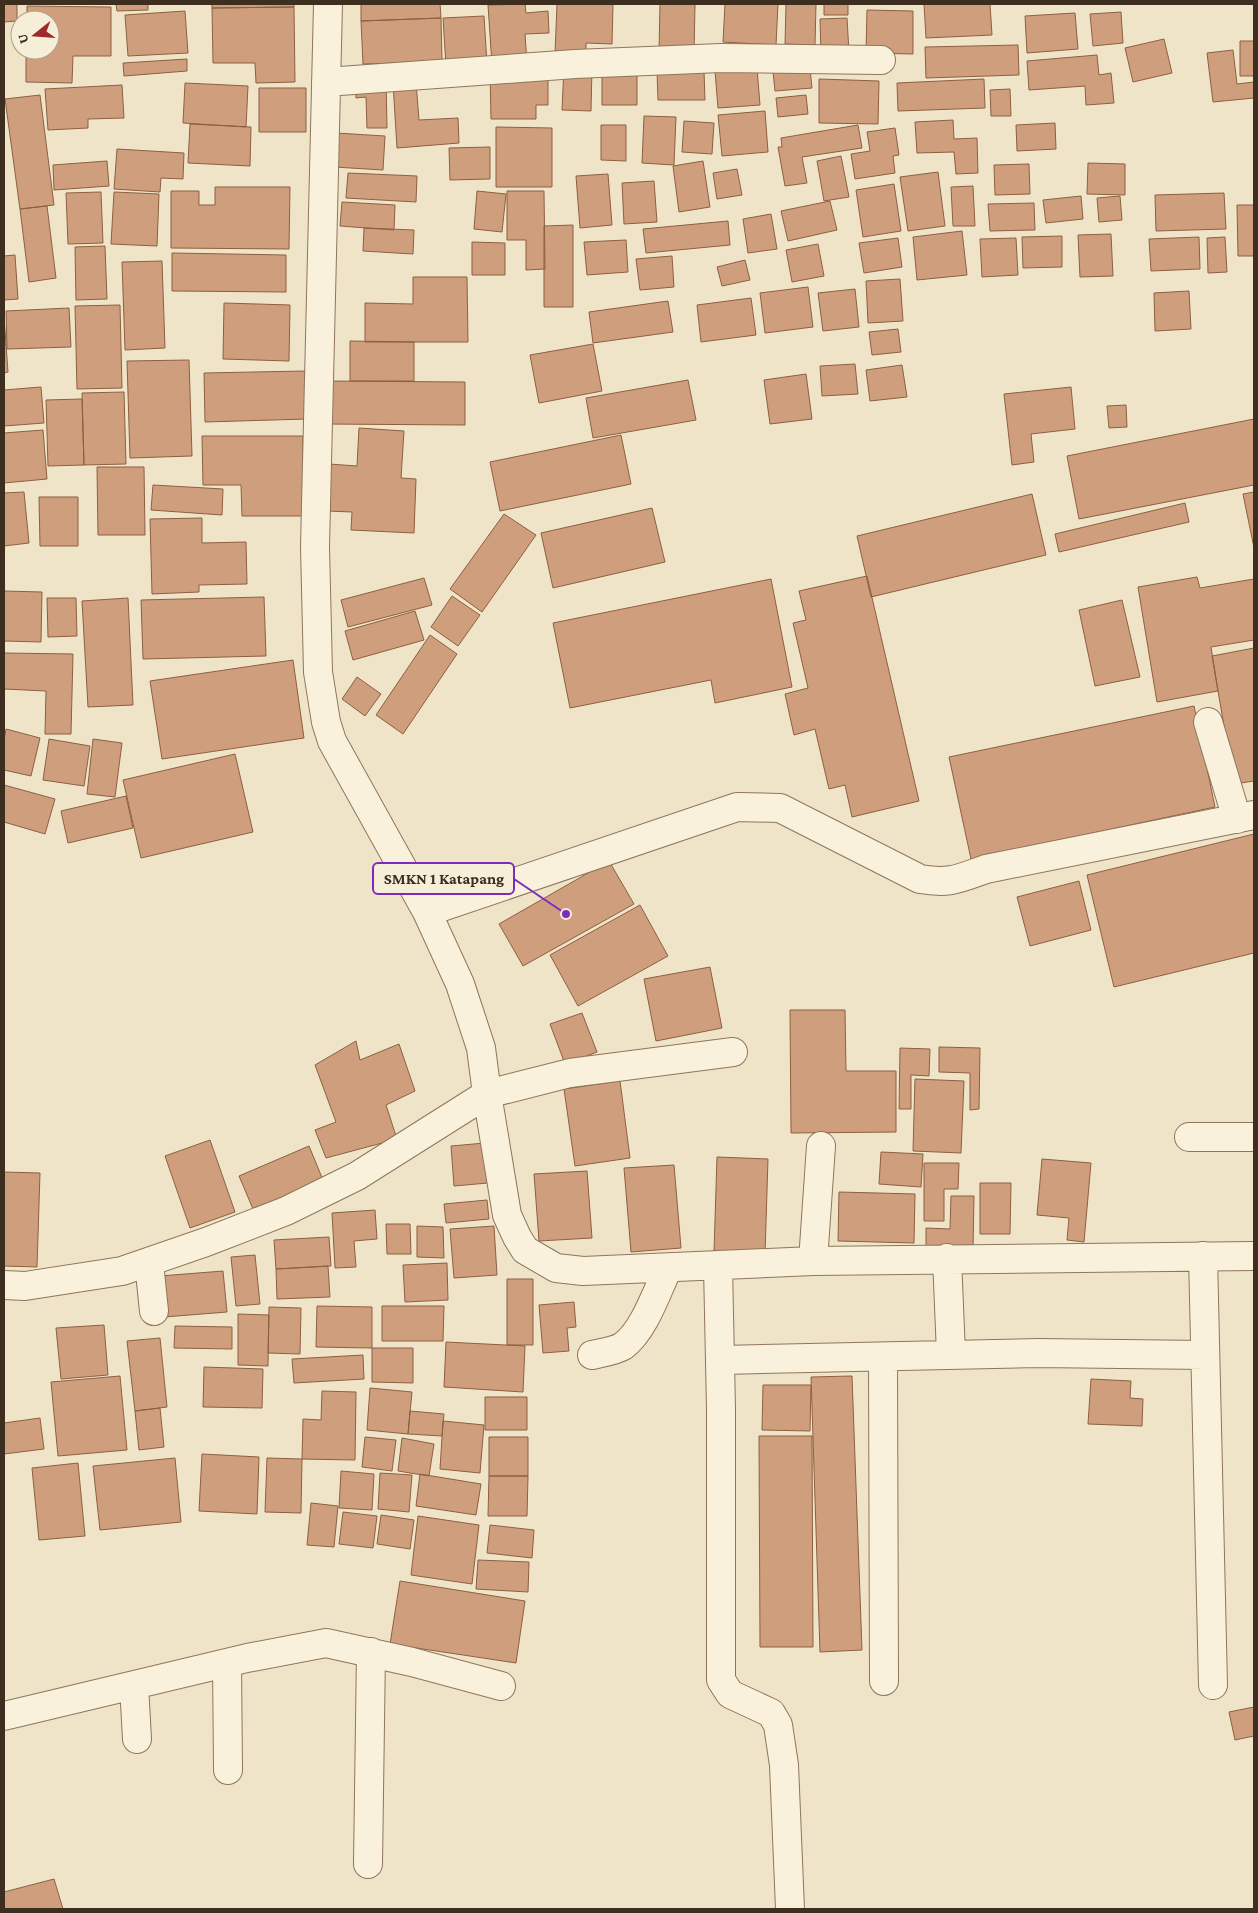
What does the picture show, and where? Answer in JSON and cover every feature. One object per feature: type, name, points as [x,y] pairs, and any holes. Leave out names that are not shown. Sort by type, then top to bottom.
[{"type":"street","points":[[328,4],[316,547],[318,672],[326,722],[332,741],[427,912],[460,984],[481,1048],[507,1215],[525,1250],[556,1268],[582,1271],[813,1261],[947,1258],[1254,1256]]},
{"type":"street","points":[[326,82],[584,63],[721,58],[881,60]]},
{"type":"street","points":[[427,912],[737,807],[780,808],[920,879],[939,882],[951,881],[986,870],[1246,817],[1208,722]]},
{"type":"street","points":[[4,1285],[26,1286],[87,1278],[122,1271],[206,1242],[304,1202],[357,1176],[487,1094],[570,1072],[733,1052]]},
{"type":"street","points":[[1189,1137],[1254,1137]]},
{"type":"street","points":[[813,1261],[821,1146]]},
{"type":"street","points":[[1203,1256],[1213,1685]]},
{"type":"street","points":[[947,1258],[951,1354]]},
{"type":"street","points":[[149,1262],[154,1310]]},
{"type":"street","points":[[718,1266],[721,1360],[720,1680],[730,1694],[771,1713],[778,1725],[784,1765],[790,1909]]},
{"type":"street","points":[[592,1355],[621,1348],[633,1338],[668,1268]]},
{"type":"street","points":[[721,1360],[1038,1353],[1205,1355]]},
{"type":"street","points":[[884,1357],[884,1680]]},
{"type":"street","points":[[4,1716],[227,1663],[326,1643],[371,1652],[501,1686]]},
{"type":"street","points":[[368,1864],[371,1652]]},
{"type":"street","points":[[227,1663],[228,1770]]},
{"type":"street","points":[[134,1685],[137,1739]]},
{"type":"building","points":[[4,4],[17,4],[17,10],[10,10],[10,22],[4,22]]},
{"type":"building","points":[[116,4],[148,4],[148,10],[117,11]]},
{"type":"building","points":[[212,4],[294,4],[294,7],[212,8]]},
{"type":"building","points":[[361,4],[440,4],[441,18],[361,21]]},
{"type":"building","points":[[525,4],[526,13],[548,11],[549,33],[525,34],[527,63],[492,65],[488,5]]},
{"type":"building","points":[[557,4],[613,4],[612,44],[586,43],[586,55],[555,54]]},
{"type":"building","points":[[660,4],[695,4],[694,52],[659,51]]},
{"type":"building","points":[[725,4],[778,4],[776,45],[723,42]]},
{"type":"building","points":[[786,4],[816,4],[815,45],[785,44]]},
{"type":"building","points":[[824,4],[848,4],[848,15],[824,15]]},
{"type":"building","points":[[924,4],[990,4],[992,35],[926,38]]},
{"type":"building","points":[[27,6],[111,7],[111,56],[73,56],[72,83],[26,82],[26,60],[60,60],[60,10],[27,10]]},
{"type":"building","points":[[294,7],[295,82],[256,83],[255,63],[213,63],[212,8]]},
{"type":"building","points":[[867,10],[913,11],[913,54],[866,53]]},
{"type":"building","points":[[185,11],[188,53],[128,56],[125,15]]},
{"type":"building","points":[[1121,12],[1123,43],[1093,46],[1090,14]]},
{"type":"building","points":[[1075,13],[1078,49],[1027,53],[1025,16]]},
{"type":"building","points":[[484,16],[487,64],[446,66],[443,18]]},
{"type":"building","points":[[441,18],[442,62],[363,64],[361,21]]},
{"type":"building","points":[[847,18],[849,52],[821,53],[820,19]]},
{"type":"building","points":[[1164,39],[1172,73],[1133,82],[1125,48]]},
{"type":"building","points":[[1240,41],[1254,41],[1254,76],[1240,76]]},
{"type":"building","points":[[1018,45],[1019,75],[926,78],[925,47]]},
{"type":"building","points":[[1233,50],[1237,84],[1254,82],[1254,98],[1213,102],[1207,53]]},
{"type":"building","points":[[1097,55],[1099,75],[1111,73],[1114,103],[1086,105],[1085,86],[1029,90],[1027,61]]},
{"type":"building","points":[[187,59],[187,71],[124,76],[123,63]]},
{"type":"building","points":[[564,66],[592,67],[591,111],[562,110]]},
{"type":"building","points":[[757,68],[760,105],[718,108],[715,71]]},
{"type":"building","points":[[810,69],[812,88],[775,91],[773,72]]},
{"type":"building","points":[[548,70],[548,105],[536,105],[536,119],[491,119],[490,71]]},
{"type":"building","points":[[657,71],[704,71],[705,100],[658,100]]},
{"type":"building","points":[[602,74],[637,74],[637,105],[602,105]]},
{"type":"building","points":[[819,79],[879,81],[878,124],[819,123]]},
{"type":"building","points":[[984,79],[985,108],[898,111],[897,83]]},
{"type":"building","points":[[386,81],[387,128],[367,128],[366,97],[356,98],[356,82]]},
{"type":"building","points":[[416,82],[419,120],[458,118],[459,143],[397,148],[393,83]]},
{"type":"building","points":[[185,83],[248,86],[246,127],[183,123]]},
{"type":"building","points":[[122,85],[124,118],[88,119],[88,128],[48,130],[45,89]]},
{"type":"building","points":[[259,88],[306,88],[306,132],[259,132]]},
{"type":"building","points":[[1010,89],[1011,116],[991,116],[990,90]]},
{"type":"building","points":[[40,95],[54,205],[20,209],[5,99]]},
{"type":"building","points":[[806,95],[808,114],[778,117],[776,98]]},
{"type":"building","points":[[765,111],[768,152],[722,156],[718,115]]},
{"type":"building","points":[[644,116],[676,117],[674,165],[642,163]]},
{"type":"building","points":[[953,120],[954,139],[977,138],[978,173],[956,174],[954,152],[917,153],[915,122]]},
{"type":"building","points":[[684,121],[714,123],[712,154],[682,152]]},
{"type":"building","points":[[1055,123],[1056,149],[1017,151],[1016,125]]},
{"type":"building","points":[[190,124],[251,127],[250,166],[188,163]]},
{"type":"building","points":[[601,125],[626,125],[626,161],[601,160]]},
{"type":"building","points":[[858,125],[862,148],[802,157],[807,183],[785,186],[778,147],[782,147],[781,138]]},
{"type":"building","points":[[496,127],[552,128],[552,187],[496,187]]},
{"type":"building","points":[[895,128],[899,155],[893,156],[895,173],[855,179],[851,154],[870,151],[867,132]]},
{"type":"building","points":[[336,133],[385,136],[383,170],[334,167]]},
{"type":"building","points":[[490,147],[490,179],[450,180],[449,148]]},
{"type":"building","points":[[117,149],[184,153],[183,179],[161,178],[160,192],[114,189]]},
{"type":"building","points":[[841,156],[849,197],[824,201],[817,161]]},
{"type":"building","points":[[107,161],[109,186],[54,190],[53,165]]},
{"type":"building","points":[[703,161],[710,207],[679,212],[673,166]]},
{"type":"building","points":[[1088,163],[1125,164],[1125,195],[1087,194]]},
{"type":"building","points":[[1029,164],[1030,194],[995,195],[994,165]]},
{"type":"building","points":[[737,169],[742,195],[717,199],[713,173]]},
{"type":"building","points":[[938,172],[945,226],[908,231],[900,177]]},
{"type":"building","points":[[348,173],[417,176],[416,202],[346,198]]},
{"type":"building","points":[[608,174],[612,225],[580,228],[576,176]]},
{"type":"building","points":[[654,181],[657,222],[624,224],[622,183]]},
{"type":"building","points":[[894,184],[901,231],[863,237],[856,190]]},
{"type":"building","points":[[973,186],[975,226],[953,226],[951,187]]},
{"type":"building","points":[[215,187],[290,187],[289,249],[171,248],[171,191],[199,191],[199,205],[215,205]]},
{"type":"building","points":[[477,191],[506,194],[502,232],[474,229]]},
{"type":"building","points":[[507,191],[544,191],[545,269],[526,270],[526,240],[507,240]]},
{"type":"building","points":[[101,192],[103,243],[68,244],[66,193]]},
{"type":"building","points":[[114,192],[159,194],[157,246],[111,244]]},
{"type":"building","points":[[1224,193],[1226,229],[1156,231],[1155,195]]},
{"type":"building","points":[[1081,196],[1083,219],[1046,223],[1043,200]]},
{"type":"building","points":[[1120,196],[1122,220],[1099,222],[1097,198]]},
{"type":"building","points":[[830,201],[837,230],[788,241],[781,211]]},
{"type":"building","points":[[342,202],[395,205],[394,230],[340,226]]},
{"type":"building","points":[[1034,203],[1035,230],[990,231],[988,204]]},
{"type":"building","points":[[1237,205],[1254,205],[1254,256],[1238,256]]},
{"type":"building","points":[[47,206],[56,278],[29,282],[20,209]]},
{"type":"building","points":[[771,214],[777,249],[748,253],[743,219]]},
{"type":"building","points":[[728,221],[730,245],[646,253],[643,229]]},
{"type":"building","points":[[573,225],[573,307],[544,307],[544,226]]},
{"type":"building","points":[[364,228],[414,230],[413,254],[363,251]]},
{"type":"building","points":[[962,231],[967,275],[917,280],[913,237]]},
{"type":"building","points":[[1111,234],[1113,276],[1080,277],[1078,235]]},
{"type":"building","points":[[1062,236],[1062,267],[1023,268],[1022,237]]},
{"type":"building","points":[[1199,237],[1200,269],[1151,271],[1149,239]]},
{"type":"building","points":[[1225,237],[1227,272],[1208,273],[1207,238]]},
{"type":"building","points":[[898,238],[902,267],[864,273],[859,243]]},
{"type":"building","points":[[1016,238],[1018,275],[982,277],[980,239]]},
{"type":"building","points":[[626,240],[628,272],[587,275],[584,242]]},
{"type":"building","points":[[472,242],[505,243],[505,275],[472,275]]},
{"type":"building","points":[[818,244],[824,276],[792,282],[786,250]]},
{"type":"building","points":[[105,246],[107,299],[76,300],[75,247]]},
{"type":"building","points":[[172,253],[286,255],[286,292],[172,291]]},
{"type":"building","points":[[15,255],[18,299],[4,300],[4,256]]},
{"type":"building","points":[[672,256],[674,287],[640,290],[636,259]]},
{"type":"building","points":[[745,260],[750,280],[722,286],[717,267]]},
{"type":"building","points":[[162,261],[165,348],[125,350],[122,262]]},
{"type":"building","points":[[413,277],[467,277],[468,342],[365,342],[365,303],[413,304]]},
{"type":"building","points":[[900,279],[903,321],[868,323],[866,281]]},
{"type":"building","points":[[808,287],[813,327],[765,333],[760,293]]},
{"type":"building","points":[[855,289],[859,327],[823,331],[818,293]]},
{"type":"building","points":[[1189,291],[1191,329],[1155,331],[1154,293]]},
{"type":"building","points":[[751,298],[756,335],[701,342],[697,305]]},
{"type":"building","points":[[668,301],[673,332],[593,343],[589,312]]},
{"type":"building","points":[[224,303],[290,305],[289,361],[223,359]]},
{"type":"building","points":[[120,305],[122,388],[77,389],[75,306]]},
{"type":"building","points":[[69,308],[71,347],[7,349],[6,311]]},
{"type":"building","points":[[4,317],[8,372],[4,373]]},
{"type":"building","points":[[898,329],[901,352],[872,355],[869,332]]},
{"type":"building","points":[[350,341],[414,342],[414,381],[350,381]]},
{"type":"building","points":[[593,344],[602,391],[539,403],[530,355]]},
{"type":"building","points":[[189,360],[192,456],[130,458],[127,361]]},
{"type":"building","points":[[855,364],[858,394],[822,396],[820,366]]},
{"type":"building","points":[[902,365],[907,397],[870,401],[866,370]]},
{"type":"building","points":[[306,371],[307,419],[205,422],[204,373]]},
{"type":"building","points":[[806,374],[812,419],[770,424],[764,380]]},
{"type":"building","points":[[688,380],[696,420],[593,438],[586,398]]},
{"type":"building","points":[[325,381],[465,382],[465,425],[325,424]]},
{"type":"building","points":[[41,387],[44,423],[4,426],[4,390]]},
{"type":"building","points":[[1071,387],[1075,429],[1031,434],[1034,462],[1012,465],[1004,394]]},
{"type":"building","points":[[124,392],[126,464],[84,465],[82,393]]},
{"type":"building","points":[[82,399],[84,465],[48,466],[46,400]]},
{"type":"building","points":[[1126,405],[1127,427],[1109,428],[1107,406]]},
{"type":"building","points":[[1254,419],[1254,485],[1079,519],[1067,456]]},
{"type":"building","points":[[359,428],[404,431],[401,478],[416,479],[414,533],[351,530],[352,512],[327,511],[329,464],[357,466]]},
{"type":"building","points":[[43,430],[47,479],[4,483],[4,433]]},
{"type":"building","points":[[621,435],[631,484],[500,511],[490,462]]},
{"type":"building","points":[[202,436],[303,436],[303,516],[242,516],[241,485],[203,485]]},
{"type":"building","points":[[97,467],[144,467],[145,535],[98,535]]},
{"type":"building","points":[[153,485],[223,489],[222,515],[151,510]]},
{"type":"building","points":[[24,492],[29,543],[4,546],[4,493]]},
{"type":"building","points":[[1254,492],[1254,548],[1243,494]]},
{"type":"building","points":[[1032,494],[1046,555],[871,597],[857,536]]},
{"type":"building","points":[[39,497],[78,497],[78,546],[40,546]]},
{"type":"building","points":[[1185,503],[1189,522],[1059,552],[1055,534]]},
{"type":"building","points":[[652,508],[665,562],[553,588],[541,533]]},
{"type":"building","points":[[504,514],[536,535],[482,612],[450,589]]},
{"type":"building","points":[[202,518],[202,543],[246,542],[247,584],[199,585],[199,592],[152,594],[150,519]]},
{"type":"building","points":[[867,576],[919,801],[852,817],[845,785],[829,789],[815,729],[794,735],[785,694],[808,688],[793,623],[806,620],[799,591]]},
{"type":"building","points":[[1197,577],[1200,588],[1254,579],[1254,640],[1211,647],[1218,691],[1157,702],[1138,587]]},
{"type":"building","points":[[424,578],[432,605],[348,627],[341,600]]},
{"type":"building","points":[[771,579],[792,687],[715,703],[711,680],[570,708],[553,623]]},
{"type":"building","points":[[4,591],[42,592],[41,642],[4,641]]},
{"type":"building","points":[[452,596],[480,615],[458,646],[431,627]]},
{"type":"building","points":[[264,597],[266,656],[143,659],[141,600]]},
{"type":"building","points":[[47,598],[76,598],[77,636],[48,637]]},
{"type":"building","points":[[128,598],[133,705],[88,707],[82,601]]},
{"type":"building","points":[[1122,600],[1140,677],[1095,686],[1079,610]]},
{"type":"building","points":[[415,611],[424,640],[353,660],[345,631]]},
{"type":"building","points":[[430,635],[457,654],[403,734],[376,715]]},
{"type":"building","points":[[1254,648],[1254,781],[1234,784],[1212,656]]},
{"type":"building","points":[[4,653],[73,654],[71,734],[45,734],[46,691],[4,689]]},
{"type":"building","points":[[293,660],[304,738],[162,759],[150,681]]},
{"type":"building","points":[[357,677],[381,694],[365,716],[342,699]]},
{"type":"building","points":[[1194,706],[1215,807],[971,859],[949,757]]},
{"type":"building","points":[[6,729],[40,738],[31,776],[4,770]]},
{"type":"building","points":[[49,739],[90,746],[84,786],[43,780]]},
{"type":"building","points":[[93,739],[122,743],[115,797],[87,794]]},
{"type":"building","points":[[235,754],[253,832],[141,858],[123,780]]},
{"type":"building","points":[[4,785],[55,799],[45,834],[4,822]]},
{"type":"building","points":[[126,796],[133,828],[68,843],[61,811]]},
{"type":"building","points":[[1254,834],[1254,953],[1114,987],[1087,875]]},
{"type":"building","points":[[609,861],[634,904],[523,966],[499,924]]},
{"type":"building","points":[[1079,881],[1091,930],[1030,946],[1017,897]]},
{"type":"building","points":[[640,905],[668,956],[578,1006],[550,955]]},
{"type":"building","points":[[710,967],[722,1028],[656,1041],[644,979]]},
{"type":"building","points":[[790,1010],[845,1010],[846,1071],[896,1071],[896,1132],[791,1133]]},
{"type":"building","points":[[582,1013],[597,1052],[565,1064],[550,1024]]},
{"type":"building","points":[[356,1041],[360,1060],[399,1044],[415,1091],[386,1105],[397,1139],[326,1158],[315,1130],[336,1122],[315,1065]]},
{"type":"building","points":[[939,1047],[980,1048],[979,1109],[970,1110],[970,1073],[939,1072]]},
{"type":"building","points":[[900,1048],[930,1049],[929,1076],[911,1075],[911,1109],[899,1109]]},
{"type":"building","points":[[915,1079],[964,1081],[961,1153],[913,1151]]},
{"type":"building","points":[[620,1081],[630,1158],[575,1166],[564,1089]]},
{"type":"building","points":[[210,1140],[235,1212],[190,1228],[165,1156]]},
{"type":"building","points":[[485,1143],[488,1183],[454,1186],[451,1146]]},
{"type":"building","points":[[309,1146],[323,1180],[253,1209],[239,1176]]},
{"type":"building","points":[[881,1152],[923,1154],[921,1187],[879,1184]]},
{"type":"building","points":[[717,1157],[768,1159],[765,1254],[714,1252]]},
{"type":"building","points":[[1042,1159],[1091,1163],[1084,1242],[1067,1240],[1069,1218],[1037,1215]]},
{"type":"building","points":[[924,1163],[959,1163],[958,1189],[944,1189],[944,1221],[924,1221]]},
{"type":"building","points":[[674,1165],[681,1248],[631,1252],[624,1168]]},
{"type":"building","points":[[587,1171],[592,1238],[539,1241],[534,1174]]},
{"type":"building","points":[[4,1172],[40,1173],[37,1267],[4,1266]]},
{"type":"building","points":[[980,1183],[1011,1183],[1010,1234],[980,1234]]},
{"type":"building","points":[[839,1192],[915,1194],[914,1243],[838,1241]]},
{"type":"building","points":[[951,1196],[974,1196],[973,1249],[926,1248],[926,1228],[950,1229]]},
{"type":"building","points":[[487,1200],[489,1219],[446,1223],[444,1204]]},
{"type":"building","points":[[375,1210],[377,1239],[354,1241],[356,1267],[335,1268],[332,1213]]},
{"type":"building","points":[[386,1224],[410,1224],[411,1254],[387,1254]]},
{"type":"building","points":[[417,1226],[443,1227],[444,1258],[417,1257]]},
{"type":"building","points":[[494,1226],[497,1275],[454,1278],[450,1229]]},
{"type":"building","points":[[329,1237],[331,1266],[276,1269],[274,1240]]},
{"type":"building","points":[[255,1255],[260,1304],[236,1306],[231,1257]]},
{"type":"building","points":[[447,1263],[448,1300],[405,1302],[403,1265]]},
{"type":"building","points":[[328,1266],[330,1297],[277,1299],[276,1269]]},
{"type":"building","points":[[223,1271],[227,1312],[164,1317],[160,1276]]},
{"type":"building","points":[[507,1279],[533,1279],[533,1345],[507,1345]]},
{"type":"building","points":[[574,1302],[576,1327],[567,1328],[569,1351],[543,1353],[539,1305]]},
{"type":"building","points":[[317,1306],[372,1307],[372,1348],[316,1347]]},
{"type":"building","points":[[382,1306],[444,1306],[443,1341],[382,1341]]},
{"type":"building","points":[[269,1307],[301,1308],[300,1354],[268,1353]]},
{"type":"building","points":[[238,1314],[269,1315],[268,1366],[238,1365]]},
{"type":"building","points":[[104,1325],[108,1375],[61,1379],[56,1328]]},
{"type":"building","points":[[175,1326],[232,1327],[232,1349],[174,1348]]},
{"type":"building","points":[[160,1338],[167,1407],[135,1411],[127,1341]]},
{"type":"building","points":[[446,1342],[525,1346],[523,1392],[444,1387]]},
{"type":"building","points":[[372,1348],[413,1348],[413,1383],[372,1382]]},
{"type":"building","points":[[363,1355],[364,1379],[294,1383],[292,1359]]},
{"type":"building","points":[[204,1367],[263,1369],[262,1408],[203,1407]]},
{"type":"building","points":[[120,1376],[127,1450],[58,1456],[51,1382]]},
{"type":"building","points":[[852,1376],[862,1650],[820,1652],[811,1377]]},
{"type":"building","points":[[1091,1379],[1131,1381],[1130,1398],[1143,1399],[1142,1426],[1088,1424]]},
{"type":"building","points":[[763,1385],[811,1385],[810,1431],[762,1430]]},
{"type":"building","points":[[370,1388],[412,1392],[408,1434],[367,1430]]},
{"type":"building","points":[[322,1391],[356,1392],[355,1460],[302,1459],[303,1419],[321,1420]]},
{"type":"building","points":[[485,1397],[527,1397],[527,1430],[485,1430]]},
{"type":"building","points":[[160,1408],[164,1447],[139,1450],[135,1411]]},
{"type":"building","points":[[410,1411],[444,1414],[442,1436],[408,1434]]},
{"type":"building","points":[[40,1418],[44,1449],[4,1454],[4,1423]]},
{"type":"building","points":[[443,1421],[484,1425],[480,1473],[440,1469]]},
{"type":"building","points":[[759,1436],[812,1436],[813,1647],[760,1647]]},
{"type":"building","points":[[365,1437],[396,1440],[392,1471],[362,1467]]},
{"type":"building","points":[[489,1437],[528,1437],[528,1476],[489,1476]]},
{"type":"building","points":[[402,1438],[434,1444],[429,1476],[398,1471]]},
{"type":"building","points":[[202,1454],[259,1457],[257,1514],[199,1511]]},
{"type":"building","points":[[175,1458],[181,1522],[100,1530],[93,1466]]},
{"type":"building","points":[[267,1458],[302,1459],[301,1513],[265,1512]]},
{"type":"building","points":[[78,1463],[85,1536],[39,1540],[32,1468]]},
{"type":"building","points":[[341,1471],[374,1474],[372,1510],[339,1508]]},
{"type":"building","points":[[380,1473],[412,1475],[409,1512],[378,1509]]},
{"type":"building","points":[[420,1474],[481,1484],[476,1515],[416,1506]]},
{"type":"building","points":[[489,1476],[528,1476],[527,1516],[488,1516]]},
{"type":"building","points":[[311,1503],[338,1506],[334,1547],[307,1545]]},
{"type":"building","points":[[343,1512],[377,1516],[373,1548],[339,1544]]},
{"type":"building","points":[[381,1515],[414,1520],[410,1549],[377,1544]]},
{"type":"building","points":[[418,1516],[479,1525],[472,1584],[411,1575]]},
{"type":"building","points":[[490,1525],[534,1530],[532,1558],[487,1553]]},
{"type":"building","points":[[478,1560],[529,1562],[528,1592],[476,1589]]},
{"type":"building","points":[[400,1581],[525,1601],[516,1663],[390,1644]]},
{"type":"building","points":[[1254,1707],[1254,1736],[1235,1740],[1229,1712]]},
{"type":"building","points":[[54,1879],[63,1909],[4,1909],[4,1892]]},
{"type":"place","name":"SMKN 1 Katapang","points":[[566,914]]}]
